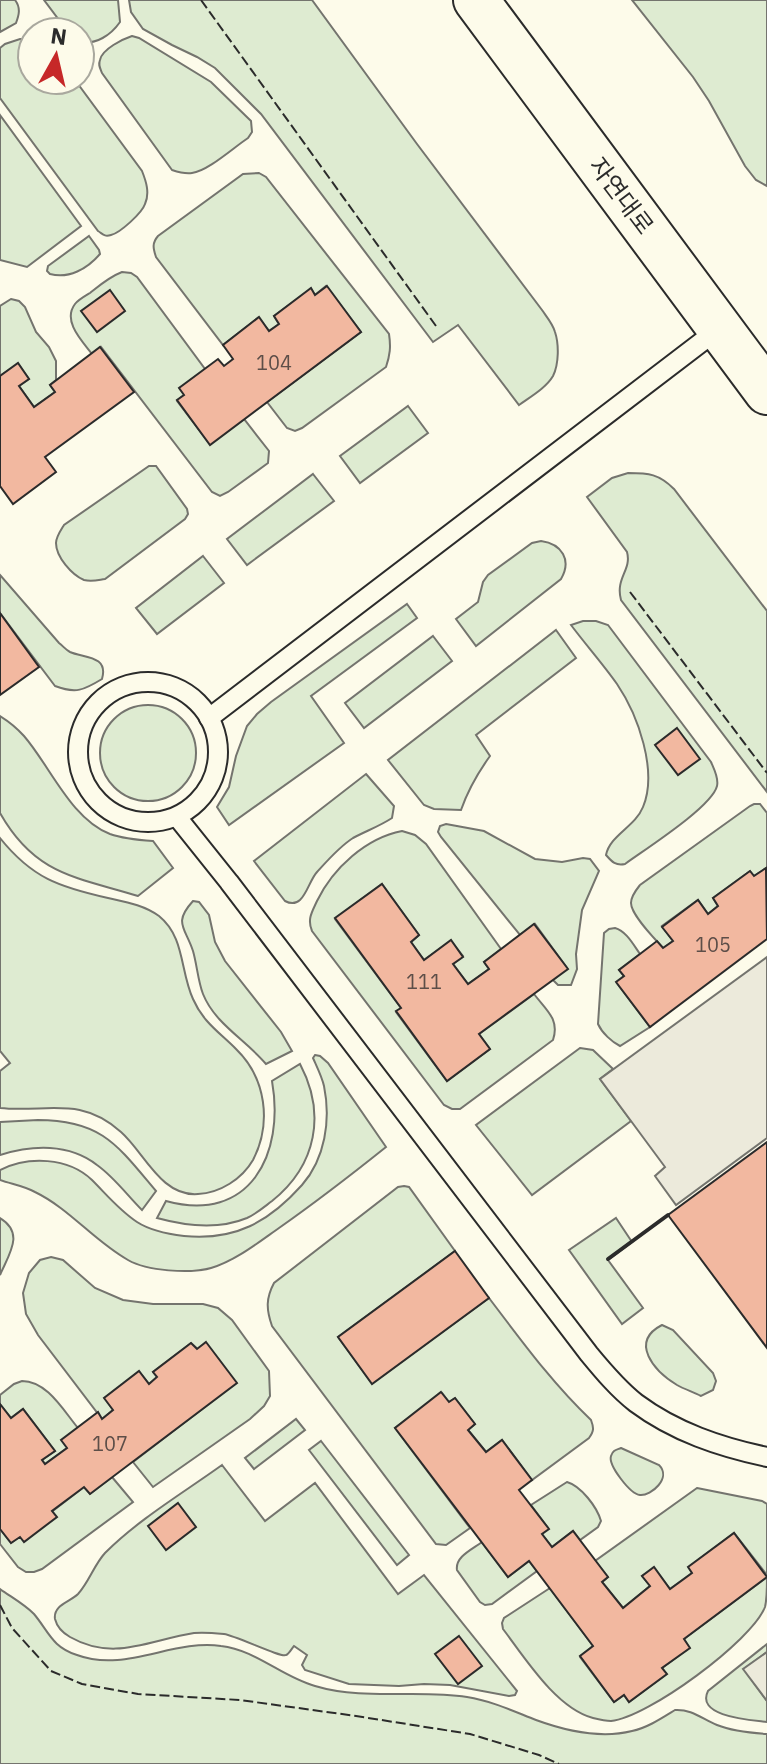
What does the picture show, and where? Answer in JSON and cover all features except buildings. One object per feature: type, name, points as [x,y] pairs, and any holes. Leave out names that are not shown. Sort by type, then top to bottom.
[{"type":"main road","name":"자연대로","points":[[476,0],[767,392]]},
{"type":"lane","points":[[209,718],[720,328]]},
{"type":"lane","points":[[152,682],[175,687],[194,700],[209,718],[218,739],[218,763],[211,785],[197,803],[177,817],[154,822],[132,820],[102,804],[82,777],[78,754],[81,732],[91,712],[107,696],[128,685],[152,682]]},
{"type":"lane","points":[[177,817],[611,1380],[634,1402],[665,1422],[734,1450],[767,1457]]},
{"type":"green space","points":[[0,0],[15,0],[19,12],[16,23],[0,32]]},
{"type":"green space","points":[[44,0],[118,0],[120,22],[96,41],[96,16],[56,16]]},
{"type":"green space","points":[[129,0],[312,0],[551,323],[558,348],[555,371],[546,384],[519,405],[458,325],[433,342],[261,114],[215,68],[143,29],[131,12]]},
{"type":"green space","points":[[632,0],[767,0],[767,186],[756,180],[745,166],[693,77]]},
{"type":"green space","points":[[132,36],[211,82],[251,121],[252,132],[248,138],[213,164],[198,171],[187,173],[172,170],[102,73],[100,60],[105,52]]},
{"type":"green space","points":[[16,40],[16,96],[87,96],[142,171],[147,191],[145,204],[125,227],[107,236],[98,231],[0,98],[0,48]]},
{"type":"green space","points":[[0,115],[81,226],[27,267],[0,260]]},
{"type":"green space","points":[[259,173],[266,177],[389,334],[390,351],[386,367],[295,431],[287,428],[267,402],[361,332],[326,286],[315,295],[311,289],[274,316],[279,324],[269,331],[258,318],[223,345],[156,257],[154,248],[158,236],[243,174]]},
{"type":"green space","points":[[89,236],[100,254],[89,264],[77,272],[64,275],[47,271],[48,266]]},
{"type":"green space","points":[[122,272],[137,277],[205,369],[177,401],[210,444],[244,419],[269,451],[268,463],[220,496],[212,492],[101,347],[92,354],[72,324],[75,304]]},
{"type":"green space","points":[[11,299],[25,307],[36,332],[56,361],[56,380],[50,385],[55,392],[34,407],[19,386],[29,379],[18,364],[0,376],[0,306]]},
{"type":"green space","points":[[408,406],[428,433],[360,483],[340,456]]},
{"type":"green space","points":[[149,466],[156,466],[187,509],[185,519],[105,579],[90,581],[79,578],[66,565],[57,548],[57,538],[64,525]]},
{"type":"green space","points":[[628,473],[653,475],[674,489],[767,611],[767,792],[621,600],[620,586],[627,564],[627,552],[587,497],[612,478]]},
{"type":"green space","points":[[313,474],[334,501],[247,565],[227,539]]},
{"type":"green space","points":[[541,541],[555,546],[563,554],[565,565],[561,579],[476,646],[456,619],[478,602],[488,575],[532,543]]},
{"type":"green space","points":[[203,556],[224,583],[157,634],[136,608]]},
{"type":"green space","points":[[0,575],[59,643],[70,652],[98,661],[102,666],[102,679],[80,690],[55,686],[0,613]]},
{"type":"green space","points":[[407,604],[417,618],[311,696],[344,743],[229,825],[217,807],[229,787],[247,726],[271,702]]},
{"type":"green space","points":[[583,621],[608,625],[711,762],[716,774],[717,786],[703,805],[625,864],[614,863],[606,855],[612,842],[643,807],[647,793],[647,760],[644,744],[625,697],[571,625]]},
{"type":"green space","points":[[556,630],[576,658],[476,735],[490,756],[473,782],[461,810],[434,809],[424,805],[388,760]]},
{"type":"green space","points":[[433,636],[452,661],[364,728],[345,703]]},
{"type":"green space","points":[[148,705],[166,708],[182,719],[193,735],[196,753],[193,771],[182,787],[166,798],[148,801],[130,798],[114,787],[103,771],[100,753],[103,735],[114,719],[130,708]]},
{"type":"green space","points":[[0,716],[34,748],[62,791],[84,817],[110,834],[153,841],[173,868],[138,896],[59,871],[28,849],[13,834],[0,813]]},
{"type":"green space","points":[[366,774],[394,806],[392,818],[353,838],[334,854],[317,872],[301,899],[291,903],[285,901],[254,861]]},
{"type":"green space","points":[[754,804],[760,804],[767,813],[767,869],[754,876],[750,871],[713,898],[718,906],[708,914],[698,900],[662,926],[673,941],[663,948],[635,914],[631,903],[634,893],[640,885]]},
{"type":"green space","points":[[446,824],[484,831],[535,859],[562,862],[590,859],[599,871],[582,910],[577,969],[571,985],[558,985],[553,980],[567,968],[535,924],[520,935],[441,837],[438,832],[440,826]]},
{"type":"green space","points":[[402,831],[415,835],[426,844],[501,949],[484,962],[489,969],[468,984],[453,964],[463,956],[451,941],[424,960],[411,942],[419,935],[382,884],[335,919],[401,1008],[396,1012],[447,1081],[490,1049],[479,1034],[534,994],[551,1015],[555,1026],[553,1040],[460,1109],[444,1105],[312,931],[310,923],[317,901],[341,866],[376,840]]},
{"type":"green space","points":[[0,838],[23,863],[48,879],[75,890],[141,907],[167,924],[178,944],[197,1007],[246,1061],[260,1087],[264,1116],[259,1146],[248,1167],[230,1184],[198,1194],[174,1188],[154,1172],[121,1132],[91,1113],[62,1108],[0,1108],[0,1071],[10,1063],[0,1051]]},
{"type":"green space","points":[[193,901],[199,902],[209,915],[215,942],[225,961],[281,1032],[292,1051],[266,1064],[208,1005],[201,989],[193,951],[182,925],[183,915]]},
{"type":"green space","points":[[615,928],[626,935],[640,954],[619,970],[624,976],[617,983],[650,1027],[620,1046],[598,1024],[604,933]]},
{"type":"green space","points":[[580,1048],[593,1050],[613,1069],[600,1079],[631,1121],[532,1195],[476,1125]]},
{"type":"green space","points":[[315,1055],[328,1063],[386,1147],[263,1239],[220,1265],[181,1271],[136,1264],[104,1244],[48,1199],[0,1180],[0,1170],[11,1165],[35,1161],[60,1163],[82,1172],[131,1217],[154,1230],[202,1237],[235,1232],[264,1219],[290,1198],[316,1163],[324,1138],[327,1112],[323,1083],[313,1058]]},
{"type":"green space","points":[[300,1064],[313,1101],[313,1137],[299,1171],[287,1187],[257,1212],[236,1222],[202,1226],[157,1218],[166,1201],[195,1205],[220,1202],[240,1192],[255,1177],[266,1157],[273,1134],[275,1108],[272,1081]]},
{"type":"green space","points":[[38,1120],[78,1125],[107,1139],[156,1191],[142,1210],[103,1170],[75,1153],[37,1148],[0,1155],[0,1122]]},
{"type":"green space","points":[[398,1187],[409,1187],[455,1251],[338,1337],[372,1383],[489,1298],[550,1376],[591,1420],[593,1427],[589,1438],[532,1480],[502,1440],[486,1452],[468,1430],[475,1424],[455,1398],[449,1402],[442,1393],[395,1428],[470,1528],[446,1545],[436,1544],[272,1326],[268,1309],[274,1283]]},
{"type":"green space","points":[[0,1218],[12,1230],[13,1244],[0,1275]]},
{"type":"green space","points":[[616,1218],[632,1242],[608,1260],[643,1308],[622,1324],[569,1250]]},
{"type":"green space","points":[[51,1257],[63,1260],[95,1288],[123,1300],[153,1304],[203,1304],[218,1308],[232,1320],[269,1371],[270,1396],[264,1406],[153,1487],[133,1462],[236,1383],[191,1343],[153,1372],[157,1377],[149,1384],[139,1372],[105,1398],[113,1410],[102,1419],[38,1335],[26,1314],[23,1293],[29,1273],[40,1260]]},
{"type":"green space","points":[[662,1325],[673,1330],[713,1373],[716,1381],[713,1390],[701,1396],[677,1385],[653,1364],[646,1348],[647,1340]]},
{"type":"green space","points":[[22,1381],[31,1382],[47,1391],[78,1428],[67,1448],[45,1464],[42,1460],[55,1451],[23,1409],[11,1418],[0,1404],[0,1395]]},
{"type":"green space","points":[[296,1419],[305,1430],[254,1469],[245,1458]]},
{"type":"green space","points":[[321,1441],[409,1555],[397,1565],[309,1450]]},
{"type":"green space","points":[[621,1448],[659,1465],[662,1470],[662,1480],[645,1495],[631,1490],[613,1466],[611,1456]]},
{"type":"green space","points":[[222,1465],[265,1521],[315,1483],[398,1594],[424,1575],[517,1691],[515,1695],[450,1685],[349,1684],[305,1670],[302,1665],[307,1655],[294,1646],[282,1655],[224,1634],[194,1633],[117,1649],[86,1644],[63,1632],[55,1619],[57,1610],[78,1594],[105,1553],[147,1518]]},
{"type":"green space","points":[[112,1477],[133,1502],[42,1569],[26,1572],[18,1567],[0,1544],[0,1529],[11,1543],[84,1487],[90,1494]]},
{"type":"green space","points":[[567,1482],[588,1498],[601,1521],[598,1527],[580,1540],[573,1531],[552,1547],[542,1534],[548,1528],[531,1505]]},
{"type":"green space","points":[[697,1488],[767,1504],[767,1575],[734,1533],[689,1567],[692,1573],[670,1589],[654,1568],[642,1576],[650,1586],[623,1608],[602,1582],[608,1577],[595,1561]]},
{"type":"green space","points":[[482,1542],[508,1577],[529,1561],[537,1571],[492,1604],[485,1605],[457,1570],[461,1558]]},
{"type":"green space","points":[[767,1577],[765,1607],[741,1639],[672,1693],[627,1717],[611,1721],[593,1718],[566,1704],[542,1681],[503,1629],[504,1618],[550,1588],[593,1646],[580,1657],[614,1702],[624,1695],[629,1702],[666,1674],[662,1668],[689,1648],[684,1639]]},
{"type":"green space","points":[[0,1589],[34,1614],[62,1648],[77,1655],[113,1660],[203,1645],[234,1648],[315,1686],[353,1693],[467,1697],[583,1733],[638,1730],[675,1710],[681,1710],[729,1729],[767,1734],[767,1764],[0,1764]]},
{"type":"green space","points":[[767,1644],[767,1652],[744,1669],[767,1701],[767,1722],[727,1716],[710,1707],[706,1700],[708,1691]]},
{"type":"shaded area","points":[[767,957],[767,1138],[676,1205],[655,1176],[665,1167],[600,1079]]},
{"type":"shaded area","points":[[767,1652],[767,1701],[743,1669]]},
{"type":"fence","points":[[201,0],[436,326]]},
{"type":"fence","points":[[630,592],[767,773]]},
{"type":"fence","points":[[0,1605],[12,1628],[51,1671],[82,1684],[138,1694],[240,1700],[470,1734],[559,1764]]},
{"type":"wall","points":[[608,1259],[668,1215]]}]
